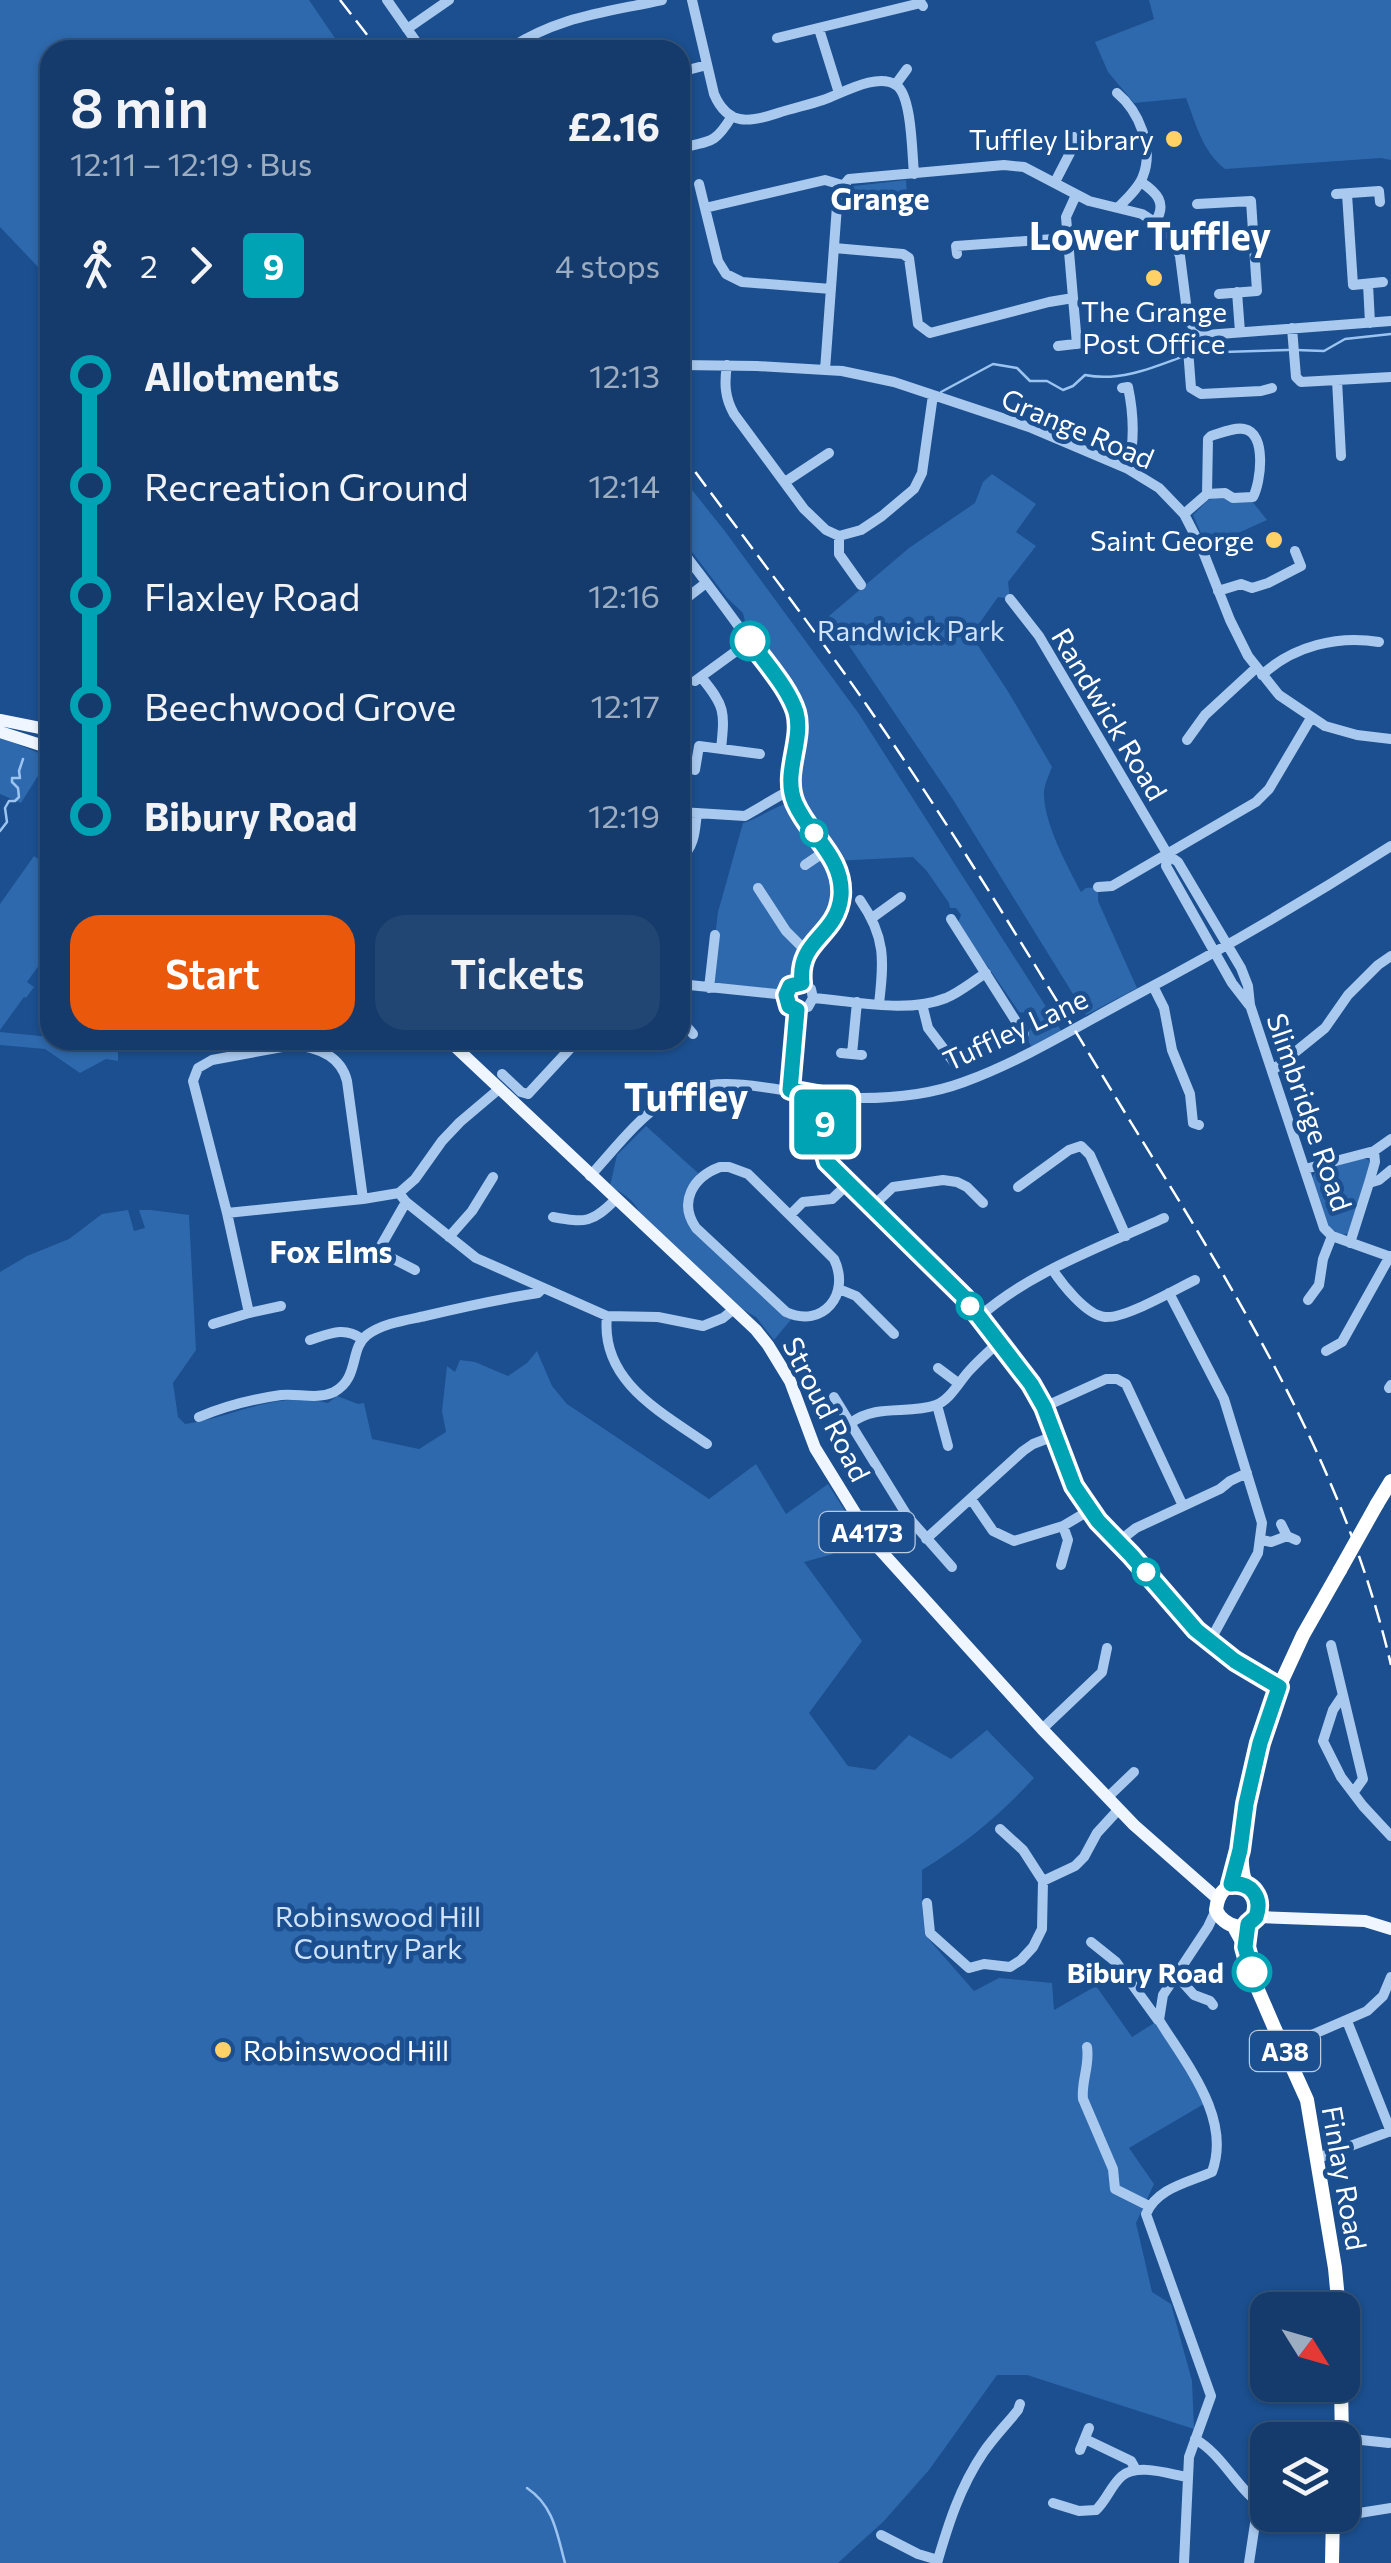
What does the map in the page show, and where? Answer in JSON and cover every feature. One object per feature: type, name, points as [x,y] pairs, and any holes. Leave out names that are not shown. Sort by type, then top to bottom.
[{"type":"highway","name":"A38","points":[[1240,1850],[1247,1885],[1257,1898],[1259,1910],[1229,1911],[1246,1804],[1260,1743],[1279,1687],[1310,1621],[1391,1481]]},
{"type":"highway","points":[[1229,1911],[1247,1885]]},
{"type":"highway","name":"Finlay Road","points":[[1229,1911],[1306,2100],[1337,2292]]},
{"type":"highway","points":[[1332,2562],[1336,2532]]},
{"type":"main road","points":[[0,720],[40,728]]},
{"type":"main road","points":[[0,732],[40,745]]},
{"type":"main road","name":"Stroud Road","points":[[449,1050],[500,1081],[590,1176],[756,1330],[790,1381],[815,1448],[874,1542],[1042,1730],[1119,1809],[1229,1911]]},
{"type":"main road","points":[[1257,1898],[1288,1918]]},
{"type":"main road","points":[[1229,1911],[1389,1924]]},
{"type":"street","points":[[387,0],[414,40]]},
{"type":"street","points":[[406,29],[449,0]]},
{"type":"street","points":[[521,40],[571,18],[662,0]]},
{"type":"street","points":[[692,0],[718,102],[732,116],[759,120],[860,85],[881,81],[896,84],[908,110],[914,174]]},
{"type":"street","points":[[777,41],[904,4],[923,6]]},
{"type":"street","points":[[819,29],[839,93]]},
{"type":"street","points":[[690,69],[707,65]]},
{"type":"street","points":[[896,84],[907,68]]},
{"type":"street","points":[[1117,93],[1143,132],[1146,152],[1145,173],[1118,208]]},
{"type":"street","points":[[690,146],[714,140],[732,116]]},
{"type":"street","points":[[1055,182],[1074,137]]},
{"type":"street","points":[[826,370],[838,192],[842,185],[849,179],[1004,165],[1024,166],[1089,202],[1142,214],[1156,222],[1172,238],[1180,256],[1188,319],[1196,331],[1206,335],[1391,321]]},
{"type":"street","points":[[705,208],[825,180],[842,185]]},
{"type":"street","points":[[1140,182],[1161,203],[1156,222]]},
{"type":"street","points":[[698,184],[718,261],[734,280],[831,289]]},
{"type":"street","points":[[1380,202],[1379,191],[1341,194],[1353,284],[1384,282]]},
{"type":"street","points":[[1076,195],[1066,217],[1077,344]]},
{"type":"street","points":[[1204,208],[1251,201],[1257,291],[1218,294]]},
{"type":"street","points":[[957,254],[956,246],[1067,238]]},
{"type":"street","points":[[834,248],[903,254],[909,258],[918,324],[930,334],[1073,298]]},
{"type":"street","points":[[1368,284],[1370,323]]},
{"type":"street","points":[[1238,292],[1240,332]]},
{"type":"street","points":[[1292,328],[1296,377],[1301,382],[1391,377]]},
{"type":"street","points":[[1196,331],[1188,353],[1191,388],[1195,392],[1272,388]]},
{"type":"street","points":[[1058,346],[1101,341]]},
{"type":"street","name":"Grange Road","points":[[690,364],[826,370],[894,382],[1029,427],[1128,469],[1159,488],[1184,514],[1230,620],[1259,671],[1280,694],[1337,731],[1391,739]]},
{"type":"street","points":[[726,366],[728,403],[814,521],[839,536]]},
{"type":"street","points":[[1337,380],[1341,456]]},
{"type":"street","points":[[1122,388],[1128,387],[1133,411],[1128,469]]},
{"type":"street","points":[[839,536],[865,527],[914,488],[922,473],[933,395]]},
{"type":"street","points":[[1184,514],[1208,494],[1253,496],[1259,486],[1260,444],[1253,433],[1242,428],[1208,439],[1208,494]]},
{"type":"street","points":[[785,482],[829,453]]},
{"type":"street","points":[[839,536],[840,554],[860,581]]},
{"type":"street","points":[[1218,591],[1241,584],[1252,588],[1301,566],[1295,551]]},
{"type":"street","points":[[690,561],[789,698],[796,714],[792,794],[802,818],[834,861],[840,877],[840,904],[831,924],[806,950],[800,970],[802,983],[811,989],[813,998],[808,1008],[797,1010],[789,1006],[786,995],[790,986],[802,983]]},
{"type":"street","points":[[690,595],[706,583]]},
{"type":"street","name":"Randwick Road","points":[[1010,599],[1039,636],[1168,855],[1178,862],[1226,944]]},
{"type":"street","points":[[721,748],[720,700],[698,679],[750,641]]},
{"type":"street","points":[[1198,752],[1184,741],[1204,715],[1259,671],[1325,642],[1379,642]]},
{"type":"street","points":[[1098,887],[1112,886],[1256,802],[1269,788],[1312,718]]},
{"type":"street","points":[[694,770],[699,746],[760,754]]},
{"type":"street","points":[[690,813],[744,816],[792,794]]},
{"type":"street","points":[[690,847],[697,813]]},
{"type":"street","name":"Tuffley Lane","points":[[590,1176],[663,1102],[706,1085],[730,1084],[828,1097],[893,1098],[962,1083],[1034,1051],[1153,986],[1391,846]]},
{"type":"street","points":[[806,865],[826,850]]},
{"type":"street","name":"Randwick Road","points":[[1168,855],[1166,866],[1215,950]]},
{"type":"street","points":[[758,888],[786,930],[806,950]]},
{"type":"street","points":[[872,918],[901,897]]},
{"type":"street","points":[[860,900],[880,938],[883,956],[879,1004]]},
{"type":"street","points":[[951,920],[1023,1026]]},
{"type":"street","points":[[710,988],[715,935]]},
{"type":"street","name":"Slimbridge Road","points":[[1226,944],[1248,986],[1250,1006],[1330,1235]]},
{"type":"street","name":"Slimbridge Road","points":[[1215,950],[1232,983],[1250,1006]]},
{"type":"street","points":[[1273,1070],[1325,1028],[1348,995],[1391,956]]},
{"type":"street","points":[[813,998],[922,1004],[951,996],[986,973]]},
{"type":"street","points":[[690,985],[786,995]]},
{"type":"street","points":[[1153,986],[1164,1008],[1172,1050],[1190,1094],[1193,1125]]},
{"type":"street","points":[[851,1054],[856,1002]]},
{"type":"street","points":[[922,1004],[928,1028],[956,1066]]},
{"type":"street","points":[[790,1090],[797,1010]]},
{"type":"street","points":[[690,1031],[693,1034]]},
{"type":"street","points":[[249,1313],[194,1076],[203,1063],[266,1050]]},
{"type":"street","points":[[313,1050],[336,1059],[345,1073],[363,1199]]},
{"type":"street","points":[[415,1270],[378,1251],[402,1197],[442,1141],[500,1081],[528,1094],[569,1050]]},
{"type":"street","points":[[828,1097],[823,1150],[827,1162],[964,1297],[1031,1384],[1074,1486],[1090,1510],[1210,1641],[1279,1687]]},
{"type":"street","points":[[1305,1169],[1374,1151],[1391,1139]]},
{"type":"street","points":[[1018,1187],[1069,1150],[1081,1146],[1090,1154],[1126,1236]]},
{"type":"street","points":[[1350,1243],[1375,1162],[1374,1151]]},
{"type":"street","points":[[729,1167],[748,1174],[790,1215],[834,1258],[839,1268],[840,1289],[830,1305],[814,1316],[786,1312],[696,1228],[691,1221],[690,1190],[701,1176],[729,1167]]},
{"type":"street","points":[[1369,1183],[1391,1170]]},
{"type":"street","points":[[449,1237],[494,1177]]},
{"type":"street","points":[[872,1207],[893,1187],[944,1180],[967,1187],[983,1203]]},
{"type":"street","points":[[790,1215],[802,1202],[832,1199],[848,1184]]},
{"type":"street","points":[[227,1213],[402,1197],[476,1258],[607,1316],[658,1317],[703,1326],[734,1309]]},
{"type":"street","points":[[556,1220],[581,1222],[593,1218],[616,1199]]},
{"type":"street","points":[[978,1318],[1052,1269],[1164,1218]]},
{"type":"street","points":[[1308,1300],[1320,1285],[1322,1259],[1330,1235],[1391,1257],[1342,1342],[1326,1351]]},
{"type":"street","points":[[1052,1269],[1084,1306],[1105,1317],[1128,1312],[1195,1280]]},
{"type":"street","points":[[199,1417],[270,1397],[314,1397],[334,1392],[352,1376],[362,1339],[372,1331],[485,1302],[538,1294],[542,1289]]},
{"type":"street","points":[[840,1289],[856,1296],[894,1334]]},
{"type":"street","points":[[1169,1293],[1224,1399],[1262,1522],[1262,1540],[1254,1561],[1210,1641]]},
{"type":"street","points":[[213,1324],[281,1306]]},
{"type":"street","points":[[607,1316],[606,1338],[612,1358],[631,1389],[703,1441],[692,1450]]},
{"type":"street","points":[[310,1340],[341,1331],[362,1339]]},
{"type":"street","points":[[852,1423],[875,1411],[936,1405],[998,1343]]},
{"type":"street","points":[[938,1368],[958,1383]]},
{"type":"street","points":[[1045,1411],[1106,1379],[1126,1384],[1182,1506]]},
{"type":"street","points":[[834,1397],[908,1517],[949,1559]]},
{"type":"street","points":[[936,1405],[948,1446]]},
{"type":"street","points":[[926,1539],[1023,1451],[1054,1436]]},
{"type":"street","points":[[1118,1542],[1136,1528],[1247,1473]]},
{"type":"street","points":[[971,1499],[993,1531],[1012,1541],[1063,1526],[1090,1510]]},
{"type":"street","points":[[1262,1540],[1292,1538],[1281,1524]]},
{"type":"street","points":[[1061,1563],[1068,1540],[1063,1526]]},
{"type":"street","points":[[1331,1645],[1363,1779],[1353,1793]]},
{"type":"street","points":[[1042,1730],[1102,1672],[1103,1653]]},
{"type":"street","points":[[1342,1695],[1322,1741],[1341,1777],[1391,1836]]},
{"type":"street","points":[[1108,1798],[1134,1772]]},
{"type":"street","points":[[1044,1882],[1076,1866],[1119,1809]]},
{"type":"street","points":[[927,1903],[930,1933],[969,1968],[984,1964],[1010,1967],[1021,1960],[1042,1929],[1044,1882],[1023,1850],[1000,1828]]},
{"type":"street","points":[[1158,2020],[1164,1996],[1176,1975],[1229,1911]]},
{"type":"street","points":[[1091,1942],[1116,1962],[1209,2101],[1219,2154],[1212,2172],[1158,2195],[1146,2214],[1211,2396],[1190,2457],[1184,2563]]},
{"type":"street","points":[[1176,1975],[1194,1995],[1213,2005]]},
{"type":"street","points":[[1256,2053],[1284,2048],[1372,2007],[1383,1996],[1391,1977]]},
{"type":"street","points":[[1318,2158],[1391,2131],[1347,2021]]},
{"type":"street","points":[[1091,2053],[1083,2099],[1113,2169],[1114,2189],[1149,2206]]},
{"type":"street","points":[[884,2541],[937,2562],[969,2477],[1020,2404]]},
{"type":"street","points":[[1014,2416],[1026,2422]]},
{"type":"street","points":[[1084,2439],[1132,2460],[1136,2470]]},
{"type":"street","points":[[1195,2439],[1250,2495]]},
{"type":"street","points":[[1360,2441],[1389,2443]]},
{"type":"street","points":[[1054,2503],[1078,2511],[1096,2510],[1125,2473],[1136,2470],[1187,2476]]},
{"type":"street","points":[[1360,2514],[1391,2508]]},
{"type":"street","points":[[1248,2563],[1253,2532]]},
{"type":"green space","points":[[0,0],[309,0],[336,40],[40,40],[40,268],[0,227]]},
{"type":"green space","points":[[1149,0],[1391,0],[1391,160],[1225,169],[1205,145],[1186,98],[1134,103],[1108,72],[1095,42],[1154,19]]},
{"type":"green space","points":[[906,180],[908,205],[843,214],[844,195],[854,186]]},
{"type":"green space","name":"Randwick Park","points":[[992,474],[1036,504],[1016,532],[1036,546],[1008,582],[1010,599],[998,597],[971,635],[1052,767],[1044,791],[1052,829],[1081,892],[1098,887],[1098,901],[1137,988],[1086,1015],[952,798],[829,616],[909,548],[975,503],[983,482]]},
{"type":"green space","points":[[690,488],[859,714],[1064,1035],[1034,1051],[1024,1034],[1029,1032],[1033,1019],[1028,1013],[1019,1012],[958,923],[961,915],[956,908],[950,908],[913,857],[835,861],[840,903],[806,951],[802,983],[786,995],[709,988],[718,912],[743,823],[794,801],[793,695],[746,626],[743,613],[690,549]]},
{"type":"green space","points":[[1208,500],[1251,500],[1267,520],[1207,547],[1193,515]]},
{"type":"green space","points":[[0,737],[40,754],[40,773],[21,803],[0,794]]},
{"type":"green space","points":[[34,856],[40,860],[40,964],[27,982],[34,987],[0,1030],[0,904]]},
{"type":"green space","points":[[0,1032],[40,1036],[40,1049],[0,1045]]},
{"type":"green space","points":[[46,1050],[118,1050],[118,1061],[106,1059],[80,1073]]},
{"type":"green space","points":[[646,1126],[698,1173],[691,1221],[794,1316],[774,1340],[756,1317],[742,1309],[640,1214],[631,1201],[610,1186],[617,1155]]},
{"type":"green space","points":[[1364,1158],[1370,1161],[1352,1229],[1338,1235],[1330,1231],[1312,1178],[1317,1169]]},
{"type":"green space","name":"Robinswood Hill Country Park","points":[[128,1210],[134,1231],[145,1228],[139,1210],[189,1215],[196,1350],[173,1383],[178,1417],[185,1424],[273,1402],[328,1403],[337,1396],[364,1403],[372,1439],[419,1449],[446,1432],[442,1411],[447,1366],[455,1372],[460,1360],[475,1362],[508,1376],[537,1351],[552,1386],[567,1404],[709,1499],[756,1464],[786,1514],[828,1484],[850,1519],[829,1525],[819,1533],[833,1554],[804,1562],[862,1641],[809,1713],[848,1766],[875,1770],[909,1735],[951,1759],[987,1730],[1034,1778],[981,1828],[922,1870],[925,1935],[974,1991],[999,1978],[1052,1983],[1054,2010],[1096,1986],[1132,2037],[1159,2020],[1209,2101],[1129,2148],[1154,2184],[1136,2223],[1152,2292],[1171,2304],[1192,2381],[1194,2429],[1027,2375],[997,2375],[929,2470],[884,2521],[838,2563],[0,2563],[0,1272],[69,1239],[102,1214]]},
{"type":"waterway","points":[[1296,350],[1324,351],[1345,339],[1391,334]]},
{"type":"waterway","points":[[1191,353],[1288,350]]},
{"type":"waterway","points":[[941,392],[993,364],[1017,368],[1030,381],[1047,381],[1063,390],[1085,375],[1123,375],[1184,356]]},
{"type":"waterway","points":[[0,831],[7,822],[5,808],[9,801],[19,797],[12,778],[20,778],[23,759]]},
{"type":"waterway","points":[[527,2488],[549,2512],[565,2563]]},
{"type":"railway","points":[[340,0],[371,40]]},
{"type":"railway","points":[[690,464],[902,757],[1001,910],[1207,1247],[1282,1380],[1315,1448],[1371,1591],[1391,1665]]},
{"type":"bus line","name":"9","points":[[750,641],[796,714],[792,794],[802,818],[834,861],[840,877],[837,913],[806,950],[800,970],[802,983],[787,990],[789,1006],[797,1010],[790,1090],[828,1097],[822,1144],[827,1162],[964,1297],[1031,1384],[1044,1407],[1074,1486],[1098,1521],[1196,1630],[1235,1661],[1279,1687],[1260,1743],[1231,1884],[1247,1885],[1258,1902],[1256,1917],[1248,1924],[1245,1947],[1252,1972]]},
{"type":"place","name":"Tuffley Library","points":[[1174,139]]},
{"type":"place","name":"The Grange Post Office","points":[[1154,278]]},
{"type":"place","name":"Saint George","points":[[1274,540]]},
{"type":"place","name":"Bibury Road","points":[[1252,1972]]},
{"type":"place","name":"Robinswood Hill","points":[[223,2050]]},
{"type":"district","name":"Grange","points":[[880,197]]},
{"type":"district","name":"Lower Tuffley","points":[[1150,234]]},
{"type":"district","name":"Tuffley","points":[[686,1095]]},
{"type":"district","name":"Fox Elms","points":[[331,1250]]}]
